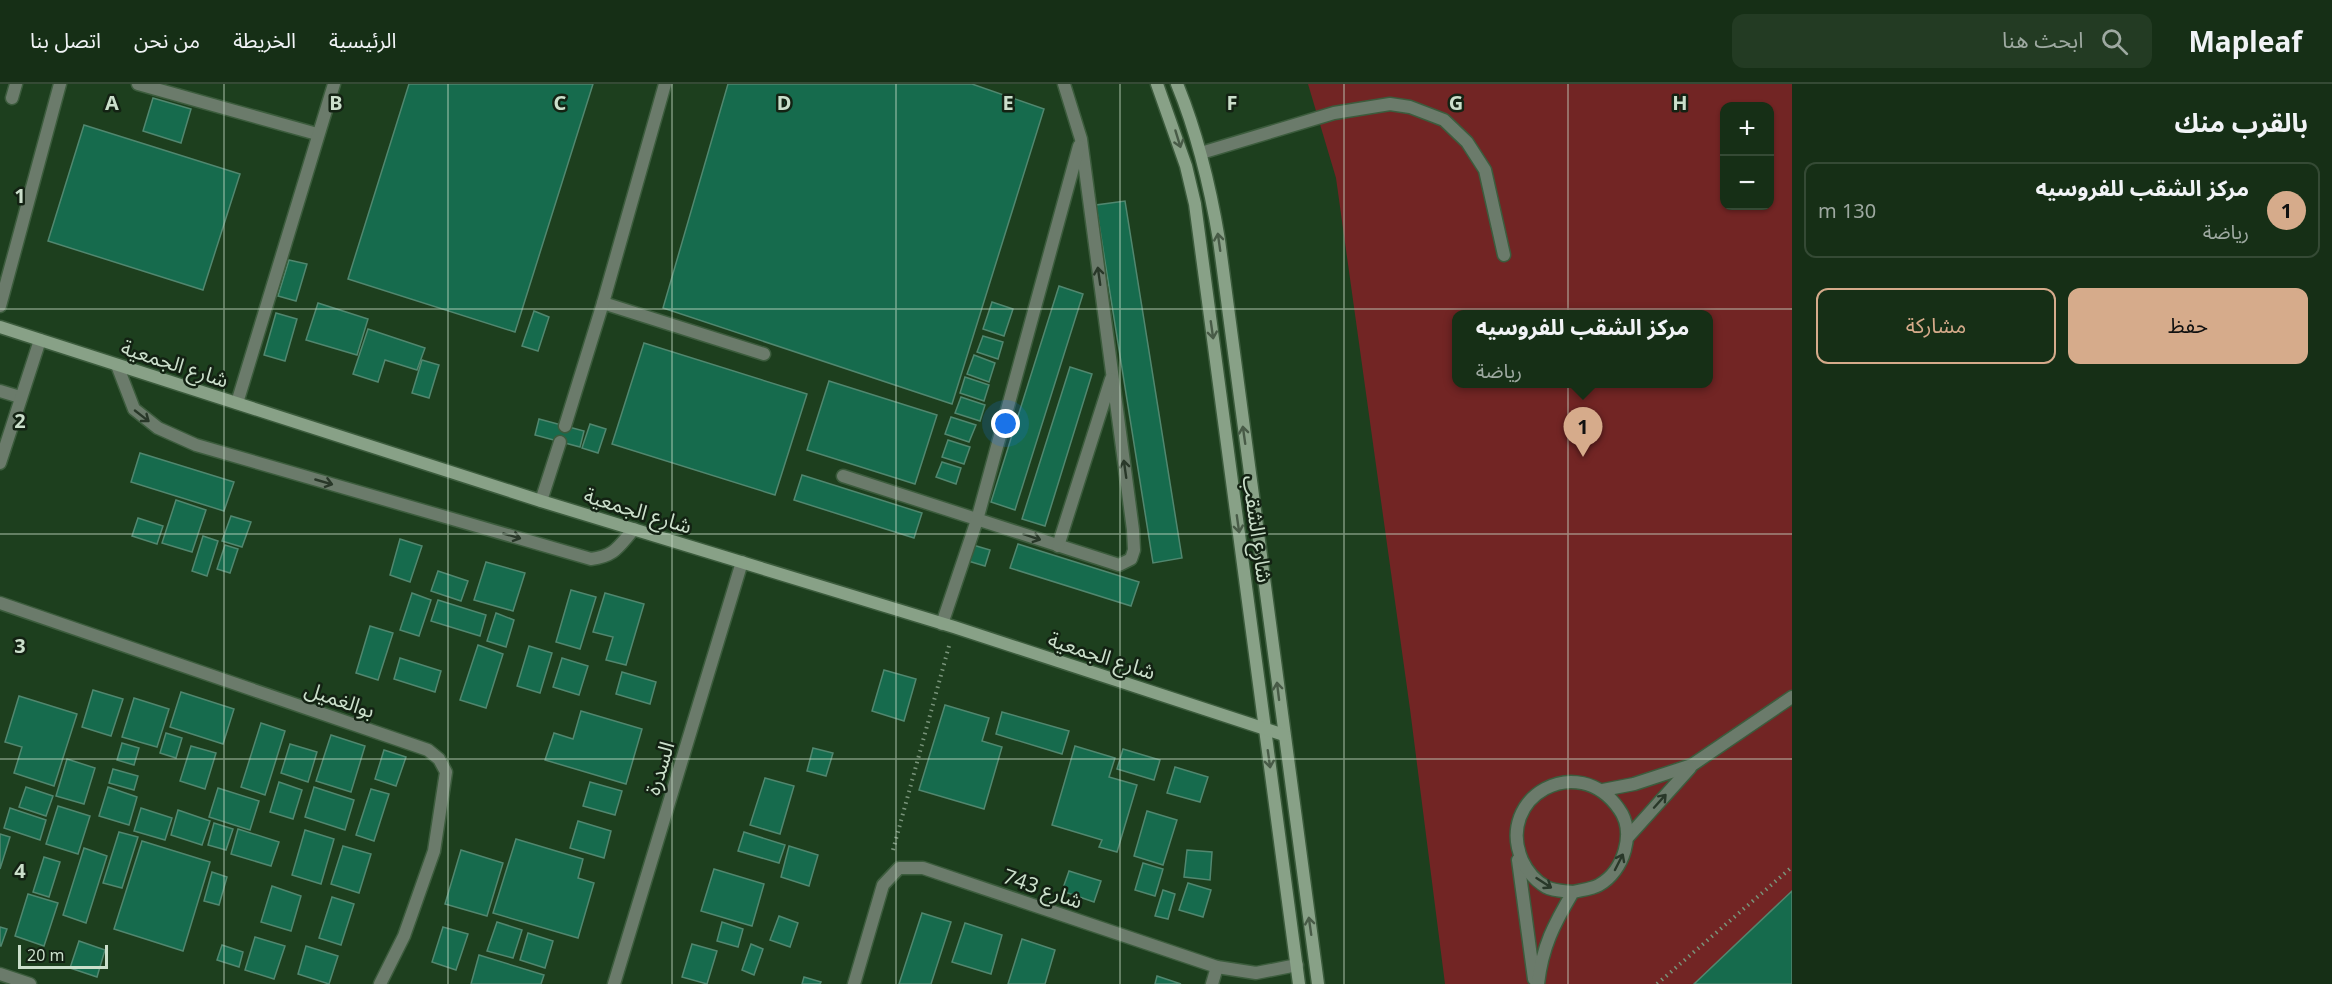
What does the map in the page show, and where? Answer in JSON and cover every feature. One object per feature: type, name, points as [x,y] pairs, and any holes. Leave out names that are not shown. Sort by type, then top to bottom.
[{"type":"street","points":[[12,98],[16,84]]},
{"type":"street","points":[[0,306],[60,84]]},
{"type":"street","points":[[138,84],[317,134]]},
{"type":"street","points":[[237,403],[334,84]]},
{"type":"street","points":[[565,426],[603,303],[665,84]]},
{"type":"street","points":[[843,476],[1119,565],[1131,559],[1134,550],[1133,530],[1081,139],[1064,84]]},
{"type":"street","name":"شارع الشقب","points":[[1157,84],[1181,148],[1195,204],[1299,984]]},
{"type":"street","name":"شارع الشقب","points":[[1177,84],[1201,153],[1219,240],[1318,984]]},
{"type":"street","points":[[1201,153],[1334,113],[1390,104],[1410,107],[1444,120],[1467,142],[1485,170],[1504,255]]},
{"type":"street","points":[[948,625],[1081,139]]},
{"type":"street","points":[[603,303],[765,354]]},
{"type":"street","name":"شارع الجمعية","points":[[0,327],[541,501],[948,625],[1284,735]]},
{"type":"street","points":[[0,463],[40,340]]},
{"type":"street","points":[[117,365],[134,409],[158,428],[196,445],[591,559],[606,557],[616,550],[634,529]]},
{"type":"street","points":[[1058,546],[1112,375]]},
{"type":"street","points":[[0,391],[20,397]]},
{"type":"street","points":[[541,501],[560,442]]},
{"type":"street","points":[[1243,560],[1261,558]]},
{"type":"street","name":"السدرة","points":[[614,984],[742,562]]},
{"type":"street","name":"بوالغميل","points":[[0,603],[428,750],[439,759],[446,772],[434,851],[404,936],[380,984]]},
{"type":"street","points":[[1517,847],[1527,871],[1548,887],[1573,892],[1600,885],[1620,865],[1628,837],[1692,765],[1792,697]]},
{"type":"street","points":[[1603,790],[1634,784],[1692,765]]},
{"type":"street","points":[[1536,984],[1517,847],[1518,821],[1532,798],[1553,784],[1579,781],[1603,790],[1621,811],[1628,837]]},
{"type":"street","name":"شارع 743","points":[[883,885],[899,868],[923,868],[1217,967],[1256,973],[1297,965]]},
{"type":"street","points":[[854,984],[883,885]]},
{"type":"street","points":[[1536,984],[1541,958],[1554,924],[1573,892]]},
{"type":"street","points":[[1212,984],[1217,967]]},
{"type":"street","points":[[0,974],[30,984]]},
{"type":"path","points":[[883,885],[948,625]]},
{"type":"path","points":[[1657,984],[1792,867]]},
{"type":"shaded area","points":[[1308,84],[1792,84],[1792,984],[1445,984],[1410,709],[1336,178]]},
{"type":"building","points":[[409,84],[593,84],[515,332],[348,279]]},
{"type":"building","points":[[728,84],[972,84],[1044,109],[952,404],[663,308]]},
{"type":"building","points":[[153,98],[191,109],[181,143],[143,131]]},
{"type":"building","points":[[84,125],[240,174],[203,290],[48,241]]},
{"type":"building","points":[[1125,201],[1182,558],[1153,563],[1096,205]]},
{"type":"building","points":[[289,260],[307,264],[296,301],[278,296]]},
{"type":"building","points":[[1059,286],[1083,294],[1015,510],[991,502]]},
{"type":"building","points":[[992,302],[1013,309],[1004,336],[983,329]]},
{"type":"building","points":[[318,303],[368,319],[357,355],[306,340]]},
{"type":"building","points":[[534,311],[549,317],[538,351],[522,346]]},
{"type":"building","points":[[276,313],[297,319],[285,361],[264,355]]},
{"type":"building","points":[[368,329],[425,348],[417,370],[385,360],[378,382],[353,374]]},
{"type":"building","points":[[983,336],[1003,342],[998,359],[977,352]]},
{"type":"building","points":[[644,343],[807,394],[775,495],[612,444]]},
{"type":"building","points":[[974,355],[995,363],[989,382],[967,374]]},
{"type":"building","points":[[422,360],[439,365],[429,398],[412,393]]},
{"type":"building","points":[[1070,367],[1092,374],[1045,526],[1022,519]]},
{"type":"building","points":[[965,377],[989,385],[984,401],[960,393]]},
{"type":"building","points":[[829,381],[937,415],[915,484],[807,450]]},
{"type":"building","points":[[961,397],[985,405],[980,421],[955,413]]},
{"type":"building","points":[[951,417],[976,425],[969,442],[945,434]]},
{"type":"building","points":[[539,419],[584,431],[580,447],[535,435]]},
{"type":"building","points":[[590,424],[606,429],[598,453],[582,448]]},
{"type":"building","points":[[948,440],[970,447],[964,464],[942,457]]},
{"type":"building","points":[[140,453],[234,482],[224,511],[131,482]]},
{"type":"building","points":[[942,462],[961,468],[956,484],[936,477]]},
{"type":"building","points":[[802,475],[922,513],[914,538],[794,500]]},
{"type":"building","points":[[176,500],[206,510],[192,552],[162,543]]},
{"type":"building","points":[[231,516],[251,522],[242,547],[222,541]]},
{"type":"building","points":[[138,518],[163,526],[157,544],[132,536]]},
{"type":"building","points":[[203,536],[218,541],[207,576],[192,571]]},
{"type":"building","points":[[400,539],[422,546],[410,582],[390,575]]},
{"type":"building","points":[[1018,544],[1139,582],[1131,606],[1010,568]]},
{"type":"building","points":[[225,545],[238,549],[230,573],[217,569]]},
{"type":"building","points":[[973,545],[990,550],[985,566],[968,561]]},
{"type":"building","points":[[486,562],[525,573],[513,611],[474,600]]},
{"type":"building","points":[[438,571],[468,581],[461,601],[431,591]]},
{"type":"building","points":[[571,590],[596,597],[580,649],[556,642]]},
{"type":"building","points":[[412,593],[431,600],[419,636],[400,630]]},
{"type":"building","points":[[605,593],[644,604],[626,665],[606,660],[613,637],[593,632]]},
{"type":"building","points":[[438,600],[486,615],[480,636],[431,621]]},
{"type":"building","points":[[496,613],[514,620],[506,647],[487,641]]},
{"type":"building","points":[[370,626],[393,633],[378,680],[356,673]]},
{"type":"building","points":[[478,645],[503,654],[486,708],[460,700]]},
{"type":"building","points":[[529,646],[552,653],[540,693],[517,686]]},
{"type":"building","points":[[400,658],[441,671],[435,692],[394,679]]},
{"type":"building","points":[[562,658],[588,666],[579,695],[553,687]]},
{"type":"building","points":[[884,670],[916,679],[904,721],[872,711]]},
{"type":"building","points":[[622,672],[656,682],[650,704],[616,694]]},
{"type":"building","points":[[93,690],[123,699],[111,736],[82,727]]},
{"type":"building","points":[[181,692],[234,709],[223,744],[170,727]]},
{"type":"building","points":[[19,696],[77,714],[54,786],[14,773],[22,747],[5,742]]},
{"type":"building","points":[[134,698],[169,709],[157,747],[122,737]]},
{"type":"building","points":[[945,705],[989,718],[982,741],[1002,747],[984,809],[919,790]]},
{"type":"building","points":[[581,711],[642,729],[626,784],[545,760],[554,733],[573,739]]},
{"type":"building","points":[[1002,712],[1069,731],[1062,754],[996,734]]},
{"type":"building","points":[[261,723],[285,731],[265,795],[241,787]]},
{"type":"building","points":[[166,733],[182,738],[176,758],[160,753]]},
{"type":"building","points":[[331,735],[365,746],[351,792],[316,781]]},
{"type":"building","points":[[122,743],[139,748],[134,765],[117,760]]},
{"type":"building","points":[[290,744],[317,752],[308,782],[281,773]]},
{"type":"building","points":[[191,746],[216,753],[205,789],[180,781]]},
{"type":"building","points":[[1075,746],[1115,758],[1109,777],[1137,785],[1117,852],[1099,847],[1102,840],[1052,825]]},
{"type":"building","points":[[813,748],[833,753],[826,776],[807,771]]},
{"type":"building","points":[[1123,749],[1160,760],[1154,780],[1117,769]]},
{"type":"building","points":[[384,750],[406,757],[396,786],[375,779]]},
{"type":"building","points":[[67,759],[95,768],[84,804],[56,796]]},
{"type":"building","points":[[1175,767],[1208,777],[1200,802],[1167,793]]},
{"type":"building","points":[[113,769],[138,776],[134,790],[109,783]]},
{"type":"building","points":[[765,778],[794,786],[780,834],[750,825]]},
{"type":"building","points":[[279,782],[302,790],[293,819],[270,812]]},
{"type":"building","points":[[590,782],[622,791],[615,815],[583,806]]},
{"type":"building","points":[[26,787],[53,796],[46,816],[19,807]]},
{"type":"building","points":[[108,787],[137,797],[129,825],[99,816]]},
{"type":"building","points":[[314,787],[354,800],[345,830],[305,817]]},
{"type":"building","points":[[218,788],[259,801],[250,830],[209,817]]},
{"type":"building","points":[[371,789],[389,794],[374,841],[356,835]]},
{"type":"building","points":[[58,806],[90,816],[78,854],[46,844]]},
{"type":"building","points":[[10,808],[46,820],[40,840],[4,828]]},
{"type":"building","points":[[141,808],[172,818],[165,840],[134,831]]},
{"type":"building","points":[[178,810],[210,821],[202,845],[171,835]]},
{"type":"building","points":[[1147,811],[1177,820],[1163,865],[1134,856]]},
{"type":"building","points":[[578,821],[611,831],[604,858],[570,848]]},
{"type":"building","points":[[214,823],[233,829],[226,850],[208,845]]},
{"type":"building","points":[[238,829],[279,842],[271,866],[231,854]]},
{"type":"building","points":[[305,830],[334,839],[321,884],[292,875]]},
{"type":"building","points":[[119,832],[138,837],[122,888],[103,883]]},
{"type":"building","points":[[744,832],[785,845],[779,863],[738,851]]},
{"type":"building","points":[[0,834],[10,837],[0,869]]},
{"type":"building","points":[[516,839],[583,859],[578,878],[594,883],[578,938],[493,913]]},
{"type":"building","points":[[142,841],[210,862],[183,951],[114,929]]},
{"type":"building","points":[[343,846],[371,854],[359,893],[331,884]]},
{"type":"building","points":[[789,846],[818,855],[809,886],[781,877]]},
{"type":"building","points":[[84,848],[107,856],[86,923],[63,915]]},
{"type":"building","points":[[461,850],[503,863],[487,916],[445,904]]},
{"type":"building","points":[[1187,850],[1212,852],[1210,880],[1184,877]]},
{"type":"building","points":[[44,857],[60,862],[49,897],[33,892]]},
{"type":"building","points":[[1143,863],[1163,869],[1155,896],[1135,890]]},
{"type":"building","points":[[714,869],[764,884],[752,926],[701,911]]},
{"type":"building","points":[[1069,871],[1101,881],[1094,902],[1062,891]]},
{"type":"building","points":[[212,872],[227,877],[219,905],[204,901]]},
{"type":"building","points":[[1188,883],[1211,890],[1203,917],[1179,910]]},
{"type":"building","points":[[272,886],[301,896],[291,931],[261,922]]},
{"type":"building","points":[[1163,890],[1175,894],[1168,919],[1155,916]]},
{"type":"building","points":[[1792,891],[1792,984],[1694,984]]},
{"type":"building","points":[[28,894],[58,903],[44,946],[15,936]]},
{"type":"building","points":[[332,897],[354,904],[341,945],[319,938]]},
{"type":"building","points":[[922,913],[951,922],[931,984],[899,984]]},
{"type":"building","points":[[779,916],[798,923],[790,947],[770,940]]},
{"type":"building","points":[[497,922],[522,930],[513,958],[487,951]]},
{"type":"building","points":[[722,922],[743,929],[738,947],[717,941]]},
{"type":"building","points":[[965,923],[1002,935],[991,974],[952,962]]},
{"type":"building","points":[[0,927],[7,929],[1,946],[0,946]]},
{"type":"building","points":[[443,927],[468,934],[456,970],[432,962]]},
{"type":"building","points":[[528,933],[553,941],[545,968],[520,960]]},
{"type":"building","points":[[255,937],[285,946],[274,979],[245,970]]},
{"type":"building","points":[[1022,939],[1055,950],[1045,984],[1008,984]]},
{"type":"building","points":[[79,941],[105,950],[97,977],[70,968]]},
{"type":"building","points":[[692,944],[717,951],[707,984],[682,977]]},
{"type":"building","points":[[751,944],[763,949],[754,975],[742,970]]},
{"type":"building","points":[[222,945],[243,952],[239,967],[217,960]]},
{"type":"building","points":[[306,946],[338,956],[329,984],[298,974]]},
{"type":"building","points":[[479,955],[544,975],[541,984],[471,984]]},
{"type":"building","points":[[1157,976],[1181,984],[1155,984]]},
{"type":"building","points":[[804,977],[821,982],[820,984],[802,984]]},
{"type":"place","name":"مركز الشقب للفروسيه","points":[[1583,457]]}]
